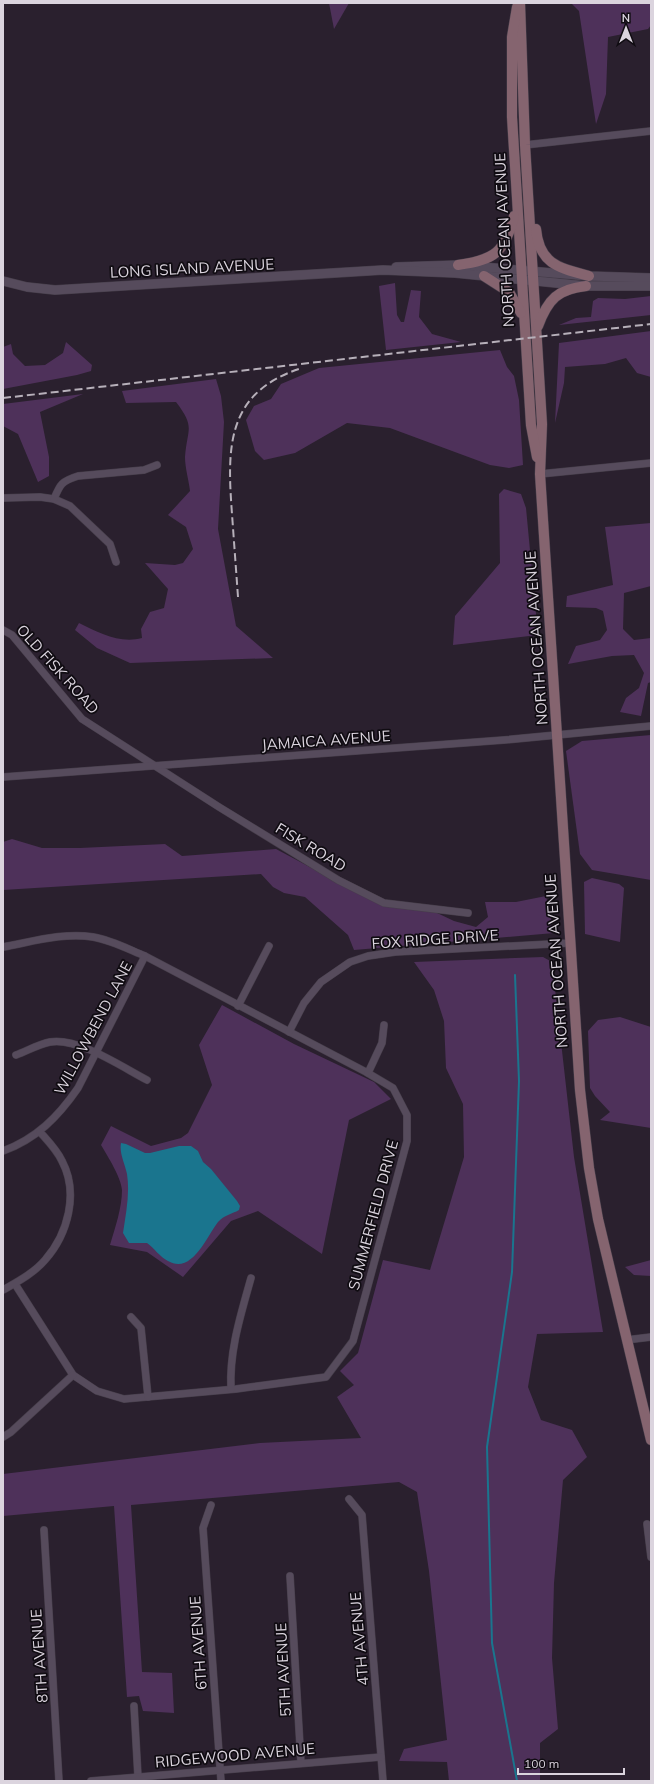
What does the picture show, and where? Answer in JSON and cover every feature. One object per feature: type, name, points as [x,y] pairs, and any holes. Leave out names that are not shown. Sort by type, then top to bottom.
[{"type":"main road","name":"NORTH OCEAN AVENUE","points":[[519,3],[523,37],[525,145],[542,424],[540,474],[580,1090],[589,1168],[598,1219],[651,1440]]},
{"type":"main road","name":"NORTH OCEAN AVENUE","points":[[519,3],[512,37],[512,124],[523,318],[531,425],[540,474]]},
{"type":"main road","points":[[527,181],[535,217],[537,238],[543,255],[559,267],[588,281]]},
{"type":"main road","points":[[458,265],[484,260],[497,253],[509,236],[516,206]]},
{"type":"main road","points":[[484,276],[509,292],[518,304],[523,318]]},
{"type":"main road","points":[[537,330],[546,308],[554,297],[588,281]]},
{"type":"street","points":[[525,145],[651,131]]},
{"type":"street","name":"LONG ISLAND AVENUE","points":[[383,270],[401,266],[458,265],[521,275],[651,286]]},
{"type":"street","name":"LONG ISLAND AVENUE","points":[[3,281],[28,287],[55,290],[383,270],[484,276],[521,275]]},
{"type":"street","name":"LONG ISLAND AVENUE","points":[[588,281],[651,278]]},
{"type":"street","points":[[540,474],[651,463]]},
{"type":"street","points":[[54,499],[61,484],[69,478],[144,470],[157,466]]},
{"type":"street","points":[[3,498],[40,497],[54,499],[70,506],[110,544],[116,562]]},
{"type":"street","name":"OLD FISK ROAD","points":[[3,630],[12,635],[82,719],[154,766]]},
{"type":"street","name":"JAMAICA AVENUE","points":[[3,777],[557,735],[651,726]]},
{"type":"street","name":"FISK ROAD","points":[[154,766],[338,880],[384,903],[468,913]]},
{"type":"street","name":"SUMMERFIELD DRIVE","points":[[3,948],[76,936],[93,937],[115,943],[145,956],[368,1073],[393,1088],[406,1115],[407,1141],[353,1341],[326,1377],[231,1389],[124,1399],[97,1391],[73,1375],[15,1284]]},
{"type":"street","name":"FOX RIDGE DRIVE","points":[[289,1032],[304,1003],[322,982],[350,962],[368,956],[395,952],[570,942]]},
{"type":"street","points":[[238,1006],[269,946]]},
{"type":"street","name":"WILLOWBEND LANE","points":[[3,1151],[40,1132],[65,1107],[78,1088],[145,956]]},
{"type":"street","points":[[368,1073],[382,1043],[384,1025]]},
{"type":"street","points":[[16,1055],[50,1042],[65,1042],[96,1053],[147,1080]]},
{"type":"street","points":[[3,1290],[15,1284],[46,1260],[65,1228],[70,1212],[70,1189],[63,1161],[40,1132]]},
{"type":"street","points":[[231,1389],[230,1369],[233,1350],[251,1278]]},
{"type":"street","points":[[132,1317],[141,1328],[148,1397]]},
{"type":"street","points":[[626,1340],[651,1337]]},
{"type":"street","points":[[3,1437],[11,1432],[73,1375]]},
{"type":"street","name":"4TH AVENUE","points":[[350,1499],[362,1514],[383,1781]]},
{"type":"street","name":"6TH AVENUE","points":[[211,1505],[202,1528],[221,1781]]},
{"type":"street","points":[[647,1524],[651,1557]]},
{"type":"street","name":"8TH AVENUE","points":[[44,1530],[59,1781]]},
{"type":"street","name":"5TH AVENUE","points":[[290,1576],[301,1763]]},
{"type":"street","points":[[134,1706],[138,1777]]},
{"type":"street","name":"RIDGEWOOD AVENUE","points":[[90,1781],[220,1769],[381,1757]]},
{"type":"shaded area","points":[[329,3],[349,3],[334,29]]},
{"type":"shaded area","points":[[571,3],[651,3],[651,25],[648,29],[608,37],[606,94],[596,124],[579,11]]},
{"type":"shaded area","points":[[395,283],[397,315],[401,322],[404,322],[411,290],[421,291],[419,317],[432,334],[461,342],[386,350],[379,286]]},
{"type":"shaded area","points":[[651,296],[651,315],[559,325],[576,318],[591,317],[593,301],[598,298],[625,299]]},
{"type":"shaded area","points":[[651,331],[651,377],[637,373],[626,358],[605,364],[565,367],[564,383],[555,423],[559,343]]},
{"type":"shaded area","points":[[66,342],[92,365],[91,371],[3,389],[3,347],[11,344],[13,354],[25,366],[45,365],[63,353]]},
{"type":"shaded area","points":[[500,350],[507,367],[514,376],[519,400],[523,465],[509,468],[490,465],[390,428],[347,423],[295,453],[264,460],[255,451],[246,420],[254,406],[271,399],[281,384],[319,368]]},
{"type":"shaded area","points":[[216,379],[221,396],[224,422],[218,529],[236,626],[273,658],[130,663],[97,648],[75,630],[79,623],[102,634],[118,639],[126,640],[142,638],[141,629],[150,612],[164,608],[168,589],[145,563],[175,565],[183,563],[193,549],[186,527],[168,515],[190,491],[185,461],[189,428],[186,417],[176,402],[126,403],[122,391]]},
{"type":"shaded area","points":[[83,394],[40,412],[49,457],[49,476],[38,482],[18,434],[3,426],[3,404]]},
{"type":"shaded area","points":[[504,489],[521,494],[526,508],[538,635],[453,645],[455,616],[500,563],[499,494]]},
{"type":"shaded area","points":[[651,523],[651,586],[624,593],[623,629],[634,640],[651,638],[651,682],[648,683],[641,716],[620,712],[626,698],[639,688],[644,673],[634,655],[612,656],[568,664],[576,646],[600,640],[607,630],[603,611],[596,608],[566,607],[567,596],[613,585],[605,527]]},
{"type":"shaded area","points":[[651,735],[651,880],[592,870],[580,854],[566,751],[582,741]]},
{"type":"shaded area","points":[[12,839],[42,848],[80,848],[165,844],[182,856],[276,849],[383,906],[435,912],[454,921],[476,927],[488,917],[485,902],[516,902],[546,896],[554,933],[354,950],[348,935],[305,897],[284,893],[273,887],[261,874],[3,890],[3,842]]},
{"type":"shaded area","points":[[592,878],[619,884],[624,888],[620,942],[585,934],[584,882]]},
{"type":"shaded area","points":[[543,957],[552,962],[574,1157],[603,1332],[537,1334],[528,1387],[541,1420],[572,1430],[587,1457],[563,1480],[554,1583],[552,1658],[558,1729],[540,1743],[540,1781],[449,1781],[447,1762],[399,1761],[404,1749],[447,1740],[429,1571],[417,1492],[399,1482],[131,1505],[142,1672],[172,1673],[174,1713],[143,1711],[139,1696],[127,1697],[114,1506],[3,1516],[3,1474],[260,1443],[361,1438],[337,1397],[354,1385],[340,1371],[358,1353],[383,1260],[430,1270],[464,1157],[463,1104],[446,1068],[444,1021],[434,990],[414,962]]},
{"type":"shaded area","points":[[222,1005],[294,1044],[374,1082],[391,1099],[349,1120],[322,1254],[258,1211],[231,1221],[183,1277],[147,1252],[110,1245],[120,1211],[122,1190],[117,1173],[101,1145],[111,1126],[151,1146],[181,1138],[188,1133],[212,1085],[199,1045]]},
{"type":"shaded area","points":[[620,1017],[651,1027],[651,1128],[600,1120],[610,1112],[595,1096],[590,1088],[588,1031],[598,1020]]},
{"type":"shaded area","points":[[651,1260],[651,1276],[634,1275],[625,1267]]},
{"type":"water","points":[[121,1143],[145,1153],[179,1146],[191,1146],[198,1151],[203,1162],[211,1169],[237,1201],[240,1206],[239,1210],[225,1216],[220,1220],[198,1252],[184,1263],[177,1264],[168,1261],[147,1243],[129,1243],[123,1233],[128,1189],[127,1174],[122,1158]]},
{"type":"waterway","points":[[515,975],[519,1081],[512,1272],[487,1447],[492,1643],[517,1781]]},
{"type":"railway","points":[[3,398],[651,324]]},
{"type":"railway","points":[[238,597],[230,489],[232,445],[237,425],[245,407],[258,392],[277,378],[302,368]]}]
